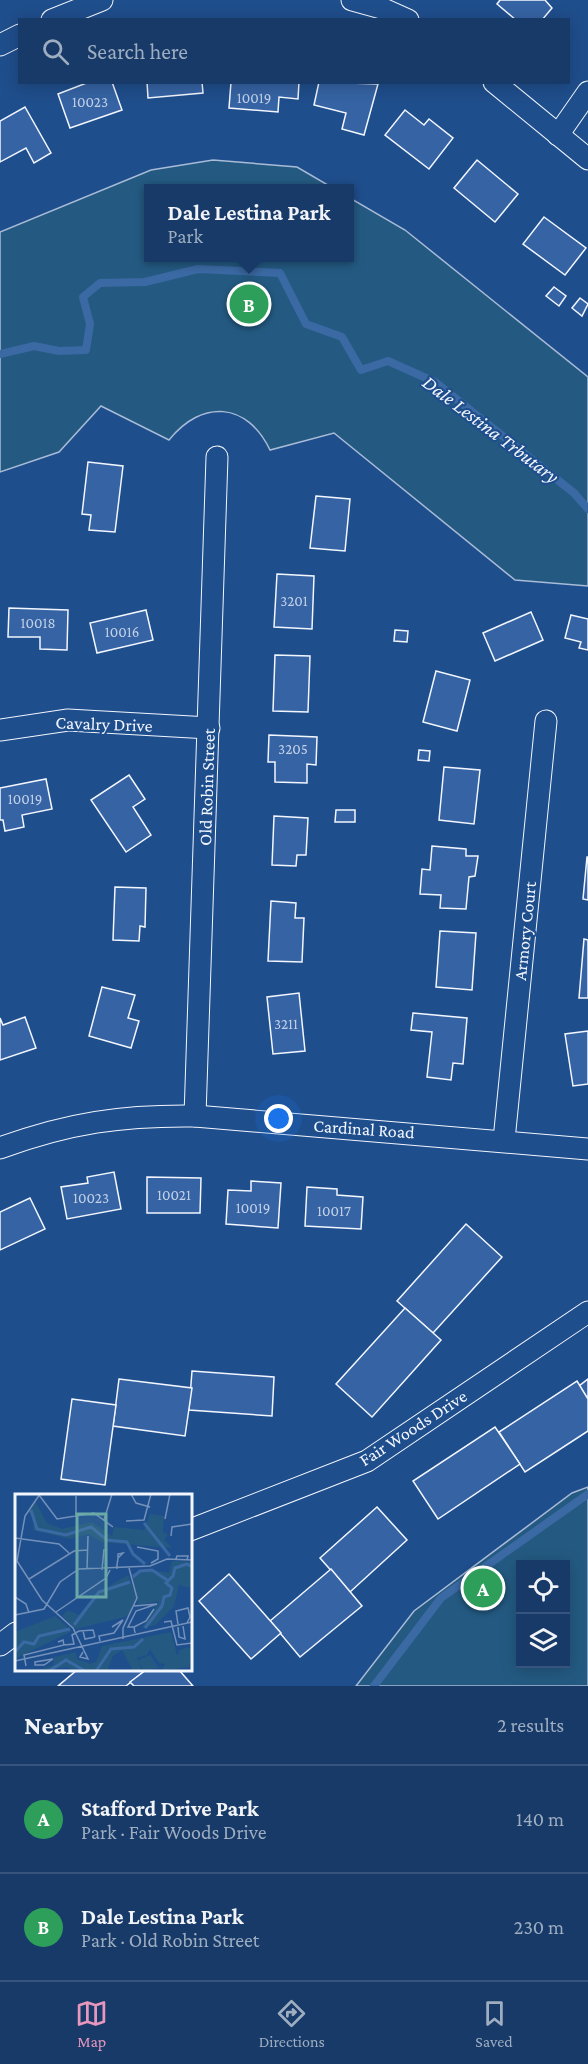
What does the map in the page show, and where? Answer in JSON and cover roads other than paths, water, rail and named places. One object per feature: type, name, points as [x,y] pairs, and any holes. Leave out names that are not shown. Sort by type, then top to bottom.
[{"type":"street","points":[[57,18],[102,0]]},
{"type":"street","points":[[352,0],[381,8],[404,18]]},
{"type":"street","points":[[0,45],[18,36]]},
{"type":"street","points":[[496,84],[588,159]]},
{"type":"street","points":[[558,135],[588,92]]},
{"type":"street","name":"Old Robin Street","points":[[195,1116],[218,457]]},
{"type":"street","name":"Cavalry Drive","points":[[0,730],[68,720],[209,728]]},
{"type":"street","name":"Armory Court","points":[[504,1140],[546,721]]},
{"type":"street","name":"Cardinal Road","points":[[0,1148],[45,1132],[101,1119],[150,1115],[195,1116],[504,1140],[588,1149]]},
{"type":"street","name":"Fair Woods Drive","points":[[192,1529],[367,1461],[588,1312]]},
{"type":"street","points":[[0,1645],[15,1634]]},
{"type":"waterway","name":"Dale Lestina Trbutary","points":[[0,354],[34,346],[59,351],[86,350],[90,324],[83,297],[100,283],[145,282],[198,269],[280,273],[306,324],[342,337],[361,370],[388,361],[435,382],[574,493],[588,509]]},
{"type":"waterway","points":[[374,1686],[441,1598],[588,1494]]},
{"type":"place","name":"Dale Lestina Park","points":[[249,304]]},
{"type":"place","name":"Stafford Drive Park","points":[[483,1588]]}]
